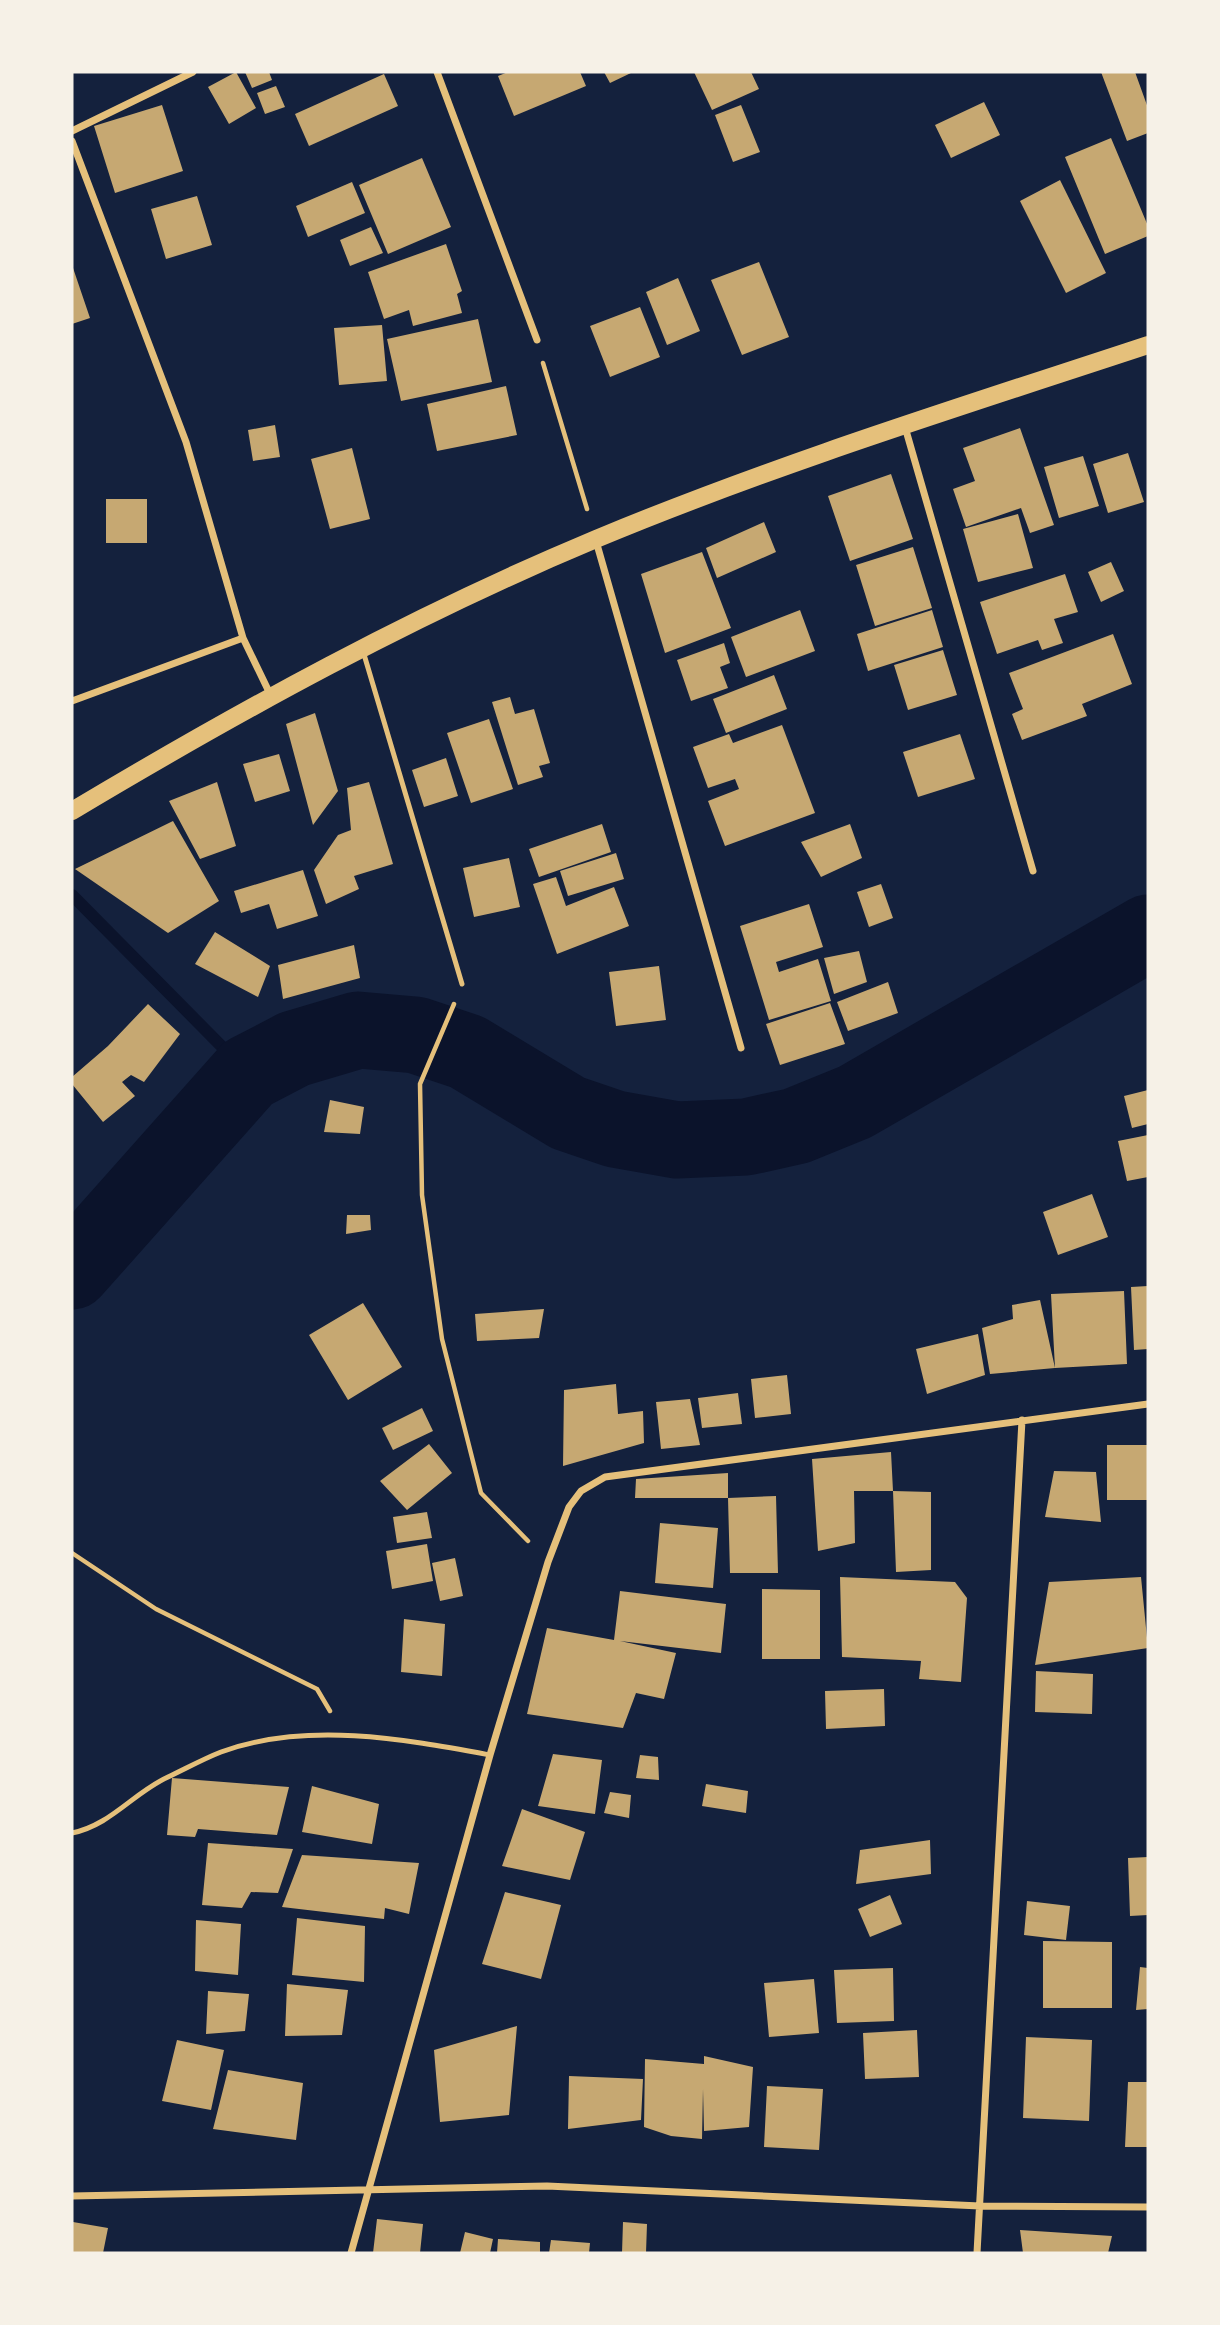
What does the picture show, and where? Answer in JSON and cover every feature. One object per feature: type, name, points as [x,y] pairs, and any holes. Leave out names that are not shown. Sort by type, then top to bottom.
[{"type":"main road","points":[[72,811],[271,696],[362,648],[596,540],[905,425],[1148,345]]},
{"type":"street","points":[[72,131],[193,72]]},
{"type":"street","points":[[437,72],[537,340]]},
{"type":"street","points":[[72,141],[186,442],[243,638],[271,696]]},
{"type":"street","points":[[905,425],[1033,870]]},
{"type":"street","points":[[596,540],[741,1048]]},
{"type":"street","points":[[72,701],[243,638]]},
{"type":"street","points":[[351,2253],[366,2191],[490,1755],[548,1562],[569,1507],[581,1491],[605,1477],[1148,1404]]},
{"type":"street","points":[[977,2253],[1021,1420]]},
{"type":"street","points":[[72,2196],[547,2186],[980,2206],[1148,2207]]},
{"type":"lane","points":[[362,648],[462,984]]},
{"type":"lane","points":[[72,1833],[107,1820],[158,1782],[222,1752],[284,1738],[345,1736],[416,1741],[490,1755]]},
{"type":"path","points":[[537,340],[596,540]]},
{"type":"path","points":[[462,984],[420,1084],[422,1195],[442,1339],[481,1493],[548,1562]]},
{"type":"path","points":[[72,1553],[156,1609],[317,1689],[345,1736]]},
{"type":"building","points":[[236,72],[256,108],[229,124],[208,87]]},
{"type":"building","points":[[245,72],[269,72],[272,80],[252,88]]},
{"type":"building","points":[[508,72],[580,72],[586,86],[514,116],[498,76]]},
{"type":"building","points":[[604,72],[633,72],[610,83]]},
{"type":"building","points":[[694,72],[751,72],[759,89],[712,110]]},
{"type":"building","points":[[1101,72],[1135,72],[1148,108],[1148,133],[1127,141]]},
{"type":"building","points":[[384,74],[398,106],[309,146],[295,114]]},
{"type":"building","points":[[276,86],[285,107],[265,114],[257,93]]},
{"type":"building","points":[[984,102],[1000,135],[951,158],[935,125]]},
{"type":"building","points":[[162,105],[183,171],[115,193],[94,126]]},
{"type":"building","points":[[741,105],[760,152],[733,162],[715,115]]},
{"type":"building","points":[[1111,138],[1148,226],[1148,236],[1105,254],[1065,157]]},
{"type":"building","points":[[422,158],[451,227],[388,254],[359,185]]},
{"type":"building","points":[[1060,180],[1106,273],[1066,293],[1020,201]]},
{"type":"building","points":[[352,182],[365,213],[308,237],[296,206]]},
{"type":"building","points":[[197,196],[212,245],[166,259],[151,209]]},
{"type":"building","points":[[371,227],[383,253],[350,266],[340,240]]},
{"type":"building","points":[[446,244],[462,291],[457,294],[462,313],[413,326],[409,310],[384,319],[368,272]]},
{"type":"building","points":[[759,262],[789,337],[742,355],[711,280]]},
{"type":"building","points":[[72,265],[90,318],[72,324]]},
{"type":"building","points":[[678,278],[700,331],[667,345],[646,292]]},
{"type":"building","points":[[640,307],[660,357],[610,377],[590,326]]},
{"type":"building","points":[[478,319],[492,382],[401,401],[387,339]]},
{"type":"building","points":[[382,325],[387,381],[339,385],[334,328]]},
{"type":"building","points":[[506,386],[517,435],[437,451],[427,404]]},
{"type":"building","points":[[275,425],[280,457],[253,461],[248,430]]},
{"type":"building","points":[[1020,428],[1054,525],[1030,533],[1021,508],[966,527],[953,489],[975,481],[963,448]]},
{"type":"building","points":[[352,448],[370,519],[330,529],[311,459]]},
{"type":"building","points":[[1128,453],[1144,502],[1108,513],[1093,464]]},
{"type":"building","points":[[1083,456],[1099,506],[1059,518],[1044,467]]},
{"type":"building","points":[[891,474],[913,539],[850,561],[828,496]]},
{"type":"building","points":[[106,499],[147,499],[147,543],[106,543]]},
{"type":"building","points":[[1018,514],[1033,568],[978,582],[963,529]]},
{"type":"building","points":[[764,522],[776,552],[717,578],[706,548]]},
{"type":"building","points":[[913,547],[932,608],[875,626],[856,565]]},
{"type":"building","points":[[702,552],[731,628],[665,653],[641,574]]},
{"type":"building","points":[[1111,562],[1124,591],[1101,602],[1088,572]]},
{"type":"building","points":[[1065,574],[1078,612],[1054,619],[1063,643],[1042,650],[1038,640],[997,654],[980,602]]},
{"type":"building","points":[[800,610],[815,651],[746,677],[731,637]]},
{"type":"building","points":[[932,610],[943,647],[868,671],[857,634]]},
{"type":"building","points":[[1113,634],[1132,684],[1082,704],[1087,716],[1022,740],[1012,714],[1023,709],[1009,673]]},
{"type":"building","points":[[724,643],[730,663],[720,667],[728,688],[691,701],[677,660]]},
{"type":"building","points":[[943,650],[957,695],[908,710],[894,665]]},
{"type":"building","points":[[774,675],[787,709],[726,733],[713,699]]},
{"type":"building","points":[[510,697],[515,714],[534,709],[550,763],[539,766],[543,777],[518,785],[492,702]]},
{"type":"building","points":[[315,713],[338,791],[313,825],[286,724]]},
{"type":"building","points":[[489,719],[513,789],[471,803],[447,733]]},
{"type":"building","points":[[782,725],[815,813],[725,846],[708,801],[739,789],[735,779],[708,788],[693,747],[729,734],[733,743]]},
{"type":"building","points":[[960,734],[975,779],[918,797],[903,752]]},
{"type":"building","points":[[279,754],[290,791],[255,802],[243,764]]},
{"type":"building","points":[[446,758],[458,796],[424,807],[412,770]]},
{"type":"building","points":[[217,782],[236,846],[200,859],[169,801]]},
{"type":"building","points":[[369,782],[393,864],[354,876],[359,889],[326,904],[314,870],[338,835],[351,830],[347,788]]},
{"type":"building","points":[[173,821],[219,901],[168,933],[75,869]]},
{"type":"building","points":[[602,824],[611,852],[539,877],[529,849]]},
{"type":"building","points":[[850,824],[862,858],[821,877],[801,842]]},
{"type":"building","points":[[616,853],[624,879],[568,896],[560,871]]},
{"type":"building","points":[[509,858],[520,907],[474,917],[463,868]]},
{"type":"building","points":[[303,870],[318,916],[277,929],[269,904],[241,913],[234,891]]},
{"type":"building","points":[[556,877],[566,906],[614,887],[629,926],[557,954],[533,884]]},
{"type":"building","points":[[881,884],[893,918],[869,927],[857,892]]},
{"type":"building","points":[[809,904],[823,947],[776,962],[779,972],[818,959],[831,1001],[769,1020],[740,926]]},
{"type":"building","points":[[215,932],[270,966],[258,997],[195,964]]},
{"type":"building","points":[[354,945],[360,978],[283,999],[278,965]]},
{"type":"building","points":[[859,951],[867,982],[834,994],[824,958]]},
{"type":"building","points":[[659,966],[666,1020],[616,1026],[609,972]]},
{"type":"building","points":[[888,982],[898,1013],[848,1031],[837,1002]]},
{"type":"building","points":[[830,1003],[845,1044],[780,1065],[766,1024]]},
{"type":"building","points":[[148,1004],[180,1034],[144,1082],[131,1075],[122,1082],[135,1096],[103,1122],[72,1084],[72,1077],[108,1046]]},
{"type":"building","points":[[1148,1090],[1148,1124],[1132,1128],[1124,1096]]},
{"type":"building","points":[[330,1100],[364,1107],[360,1134],[324,1132]]},
{"type":"building","points":[[1148,1135],[1148,1177],[1127,1181],[1118,1141]]},
{"type":"building","points":[[1092,1194],[1108,1237],[1058,1255],[1043,1212]]},
{"type":"building","points":[[347,1215],[370,1215],[371,1230],[346,1234]]},
{"type":"building","points":[[1148,1286],[1148,1349],[1134,1350],[1131,1287]]},
{"type":"building","points":[[1124,1291],[1127,1364],[1055,1368],[1051,1294]]},
{"type":"building","points":[[1040,1300],[1055,1368],[990,1374],[982,1328],[1013,1319],[1012,1305]]},
{"type":"building","points":[[363,1303],[402,1367],[348,1400],[309,1335]]},
{"type":"building","points":[[544,1309],[539,1338],[477,1341],[475,1314]]},
{"type":"building","points":[[978,1334],[985,1375],[927,1394],[916,1349]]},
{"type":"building","points":[[787,1375],[791,1414],[755,1418],[751,1379]]},
{"type":"building","points":[[616,1384],[618,1414],[643,1411],[644,1443],[563,1466],[564,1390]]},
{"type":"building","points":[[738,1393],[742,1424],[702,1428],[698,1398]]},
{"type":"building","points":[[690,1399],[700,1445],[661,1449],[656,1402]]},
{"type":"building","points":[[422,1408],[433,1431],[393,1450],[382,1428]]},
{"type":"building","points":[[429,1444],[452,1473],[407,1510],[380,1481]]},
{"type":"building","points":[[1107,1445],[1148,1445],[1148,1500],[1107,1500]]},
{"type":"building","points":[[891,1452],[893,1491],[854,1491],[855,1543],[818,1551],[812,1459]]},
{"type":"building","points":[[1054,1471],[1096,1472],[1101,1522],[1045,1517]]},
{"type":"building","points":[[728,1473],[728,1498],[635,1498],[636,1479]]},
{"type":"building","points":[[893,1491],[931,1492],[931,1570],[896,1572]]},
{"type":"building","points":[[776,1496],[778,1573],[730,1573],[728,1498]]},
{"type":"building","points":[[427,1512],[432,1538],[397,1543],[393,1517]]},
{"type":"building","points":[[660,1523],[718,1528],[713,1588],[655,1583]]},
{"type":"building","points":[[427,1544],[433,1581],[392,1589],[386,1551]]},
{"type":"building","points":[[455,1558],[463,1596],[440,1601],[432,1563]]},
{"type":"building","points":[[840,1577],[955,1582],[967,1598],[961,1682],[919,1679],[921,1661],[842,1657]]},
{"type":"building","points":[[1141,1577],[1148,1648],[1035,1665],[1049,1582]]},
{"type":"building","points":[[762,1589],[820,1590],[820,1659],[762,1659]]},
{"type":"building","points":[[620,1591],[726,1604],[721,1653],[620,1641],[676,1653],[664,1699],[636,1693],[623,1728],[527,1714],[547,1628],[614,1640]]},
{"type":"building","points":[[404,1619],[445,1624],[442,1676],[401,1672]]},
{"type":"building","points":[[1036,1671],[1093,1674],[1092,1714],[1035,1712]]},
{"type":"building","points":[[884,1689],[885,1726],[826,1729],[825,1691]]},
{"type":"building","points":[[553,1754],[602,1760],[595,1814],[538,1806]]},
{"type":"building","points":[[640,1755],[658,1757],[659,1780],[636,1778]]},
{"type":"building","points":[[172,1778],[289,1787],[277,1835],[198,1829],[195,1837],[167,1835]]},
{"type":"building","points":[[706,1784],[748,1791],[746,1813],[702,1806]]},
{"type":"building","points":[[312,1786],[379,1804],[372,1844],[302,1832]]},
{"type":"building","points":[[610,1792],[631,1795],[629,1818],[604,1813]]},
{"type":"building","points":[[522,1809],[585,1832],[570,1880],[502,1866]]},
{"type":"building","points":[[930,1840],[931,1874],[856,1884],[860,1850]]},
{"type":"building","points":[[208,1843],[293,1849],[278,1893],[251,1892],[242,1908],[202,1905]]},
{"type":"building","points":[[302,1855],[419,1863],[409,1914],[385,1908],[384,1919],[282,1907]]},
{"type":"building","points":[[1148,1857],[1148,1915],[1130,1916],[1128,1858]]},
{"type":"building","points":[[505,1892],[561,1905],[541,1979],[482,1964]]},
{"type":"building","points":[[890,1895],[902,1924],[870,1937],[858,1909]]},
{"type":"building","points":[[1027,1901],[1070,1906],[1066,1940],[1024,1935]]},
{"type":"building","points":[[297,1918],[365,1926],[364,1982],[292,1975]]},
{"type":"building","points":[[196,1920],[241,1924],[238,1975],[195,1971]]},
{"type":"building","points":[[1043,1941],[1112,1942],[1112,2008],[1043,2008]]},
{"type":"building","points":[[1140,1967],[1148,1968],[1148,2009],[1136,2010]]},
{"type":"building","points":[[893,1968],[894,2021],[837,2023],[834,1970]]},
{"type":"building","points":[[814,1979],[819,2033],[769,2037],[764,1983]]},
{"type":"building","points":[[287,1984],[348,1990],[342,2035],[285,2036]]},
{"type":"building","points":[[208,1991],[249,1994],[245,2031],[206,2034]]},
{"type":"building","points":[[517,2026],[509,2115],[440,2122],[434,2050]]},
{"type":"building","points":[[917,2030],[919,2077],[865,2079],[863,2033]]},
{"type":"building","points":[[1026,2037],[1092,2040],[1089,2121],[1023,2118]]},
{"type":"building","points":[[177,2040],[224,2050],[211,2110],[162,2101]]},
{"type":"building","points":[[704,2056],[753,2067],[749,2127],[704,2131],[703,2089],[702,2139],[671,2136],[644,2127],[645,2059],[704,2064]]},
{"type":"building","points":[[228,2070],[303,2083],[296,2140],[213,2129]]},
{"type":"building","points":[[569,2076],[643,2079],[641,2120],[568,2129]]},
{"type":"building","points":[[1128,2082],[1148,2082],[1148,2147],[1125,2147]]},
{"type":"building","points":[[767,2086],[823,2089],[819,2150],[764,2147]]},
{"type":"building","points":[[377,2219],[423,2224],[420,2253],[373,2253]]},
{"type":"building","points":[[73,2222],[108,2228],[103,2253],[72,2253]]},
{"type":"building","points":[[623,2222],[647,2224],[646,2253],[622,2253]]},
{"type":"building","points":[[1020,2230],[1112,2236],[1108,2253],[1023,2253]]},
{"type":"building","points":[[465,2232],[493,2239],[490,2253],[460,2253]]},
{"type":"building","points":[[498,2239],[540,2242],[540,2253],[497,2253]]},
{"type":"building","points":[[551,2240],[590,2243],[589,2253],[549,2253]]},
{"type":"waterway","points":[[72,895],[248,1073]]},
{"type":"waterway","points":[[72,1271],[248,1073],[294,1049],[358,1030],[416,1035],[467,1052],[568,1113],[615,1129],[677,1140],[746,1137],[796,1126],[855,1102],[1148,933]]}]
